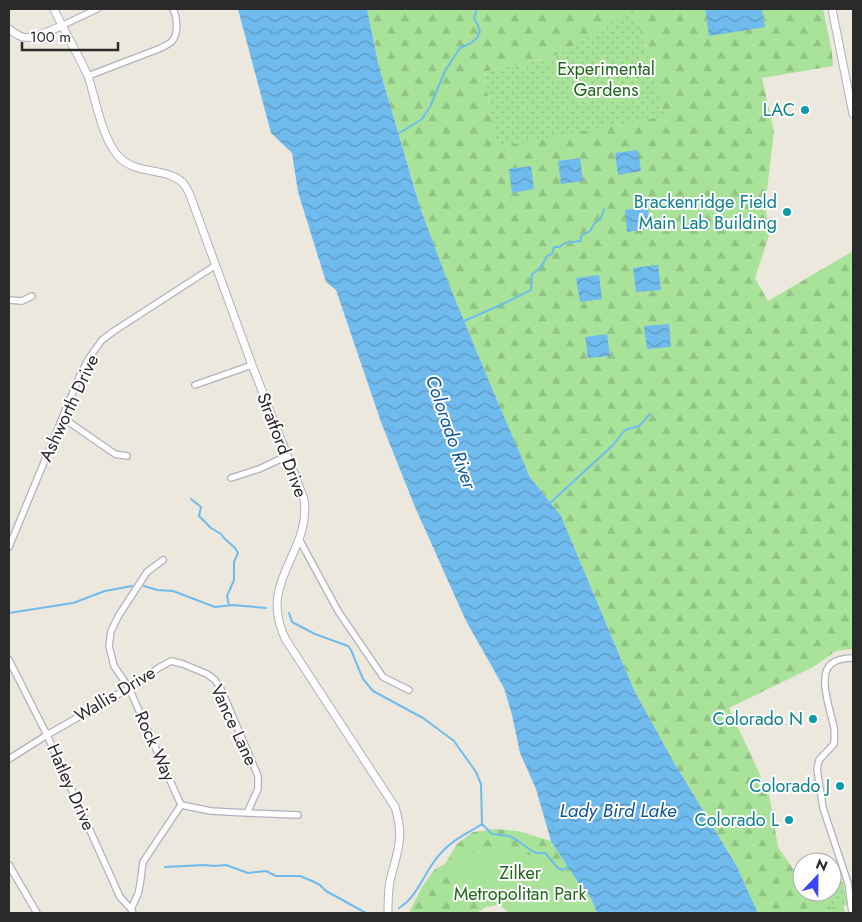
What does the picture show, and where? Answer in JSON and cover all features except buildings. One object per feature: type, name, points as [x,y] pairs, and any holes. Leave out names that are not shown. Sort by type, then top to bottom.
[{"type":"street","name":"Stratford Drive","points":[[54,9],[88,76],[109,142],[114,151],[129,165],[174,177],[182,182],[190,195],[252,365],[304,499],[305,520],[279,587],[276,605],[277,614],[286,640],[395,807],[399,820],[400,840],[390,884],[388,913]]},
{"type":"street","points":[[9,29],[20,36],[32,38],[97,9]]},
{"type":"street","points":[[832,9],[853,114]]},
{"type":"street","points":[[88,76],[172,42],[176,24],[174,12]]},
{"type":"street","name":"Ashworth Drive","points":[[9,547],[80,375],[102,340],[216,265]]},
{"type":"street","points":[[9,300],[22,301],[32,296]]},
{"type":"street","points":[[195,384],[252,365]]},
{"type":"street","points":[[63,418],[115,454],[127,456]]},
{"type":"street","points":[[231,478],[259,469],[287,456]]},
{"type":"street","points":[[299,539],[338,611],[383,677],[409,690]]},
{"type":"street","name":"Rock Way","points":[[163,560],[147,572],[118,616],[111,631],[109,646],[114,666],[129,688],[181,805]]},
{"type":"street","points":[[852,913],[848,883],[823,808],[817,769],[819,760],[834,744],[834,730],[824,682],[825,673],[830,664],[840,659],[853,658]]},
{"type":"street","name":"Hatley Drive","points":[[9,660],[47,735],[120,897],[132,911]]},
{"type":"street","name":"Wallis Drive","points":[[9,759],[172,661]]},
{"type":"street","name":"Vance Lane","points":[[172,661],[207,674],[215,680],[221,689],[258,776],[258,789],[247,813]]},
{"type":"street","points":[[132,911],[138,894],[143,862],[181,805],[211,811],[298,815]]},
{"type":"street","points":[[9,865],[36,913]]},
{"type":"green space","points":[[367,9],[823,9],[833,66],[762,78],[774,131],[765,207],[770,232],[755,278],[768,301],[853,251],[853,649],[836,651],[813,667],[729,708],[769,794],[778,847],[792,867],[792,902],[842,902],[842,895],[845,913],[758,913],[736,865],[672,759],[634,690],[561,516],[530,477],[446,277],[421,209],[379,67]],"holes":[[[634,11],[497,147],[484,72],[553,57]]]},
{"type":"green space","name":"Experimental Gardens","points":[[634,10],[665,116],[497,147],[484,72],[553,57]]},
{"type":"green space","points":[[495,829],[518,831],[551,841],[577,881],[585,889],[597,913],[509,913],[500,905],[486,907],[477,913],[409,913],[422,887],[435,869],[445,864],[457,844],[473,832]]},
{"type":"green space","name":"Zilker Metropolitan Park","points":[[503,846],[541,859],[577,881],[590,896],[597,913],[509,913],[500,905],[460,885],[445,864],[489,847]]},
{"type":"green space","points":[[842,882],[847,905],[830,908],[829,902],[842,902]]},
{"type":"water","name":"Lady Bird Lake","points":[[238,9],[367,9],[379,67],[420,207],[446,277],[530,477],[561,516],[634,690],[672,759],[736,865],[758,913],[597,913],[590,896],[577,881],[551,841],[536,789],[520,753],[504,688],[466,621],[415,507],[381,422],[336,290],[326,282],[298,192],[292,153],[271,133]]},
{"type":"water","points":[[705,9],[762,9],[765,27],[709,36]]},
{"type":"water","points":[[638,150],[641,171],[618,175],[615,153]]},
{"type":"water","points":[[580,158],[583,181],[561,184],[558,161]]},
{"type":"water","points":[[531,166],[534,189],[512,193],[509,169]]},
{"type":"water","points":[[648,207],[650,229],[627,232],[625,210]]},
{"type":"water","points":[[658,265],[661,290],[636,292],[633,268]]},
{"type":"water","points":[[599,275],[602,299],[580,302],[576,278]]},
{"type":"water","points":[[669,324],[671,347],[647,349],[644,326]]},
{"type":"water","points":[[607,334],[610,356],[588,358],[585,337]]},
{"type":"waterway","points":[[398,134],[422,119],[430,107],[445,71],[460,48],[477,38],[480,31],[474,18],[477,9]]},
{"type":"waterway","points":[[464,321],[531,290],[532,274],[537,271],[547,256],[552,254],[554,247],[559,247],[565,243],[581,241],[581,236],[590,231],[601,218],[604,209]]},
{"type":"waterway","points":[[549,504],[613,445],[625,430],[639,426],[650,414]]},
{"type":"waterway","points":[[191,499],[201,507],[199,516],[211,528],[221,534],[238,553],[234,562],[234,580],[227,596],[229,605]]},
{"type":"waterway","points":[[9,613],[73,603],[105,591],[132,586]]},
{"type":"waterway","points":[[144,586],[157,590],[173,591],[215,607],[233,605],[266,608]]},
{"type":"waterway","points":[[289,613],[292,622],[315,634],[348,646],[363,679],[373,691],[423,718],[454,741],[476,772],[481,784],[482,824],[492,834],[509,836],[532,851],[545,853],[558,868],[563,870],[568,866]]},
{"type":"waterway","points":[[399,908],[412,897],[435,859],[445,848],[482,824]]},
{"type":"waterway","points":[[165,867],[226,865],[248,873],[266,871],[276,876],[300,876],[320,885],[326,891],[366,913]]},
{"type":"place","name":"LAC","points":[[805,110]]},
{"type":"place","name":"Brackenridge Field Main Lab Building","points":[[787,212]]},
{"type":"place","name":"Colorado N","points":[[813,719]]},
{"type":"place","name":"Colorado J","points":[[840,786]]},
{"type":"place","name":"Colorado L","points":[[789,820]]},
{"type":"water label","name":"Colorado River","points":[[451,432]]}]
